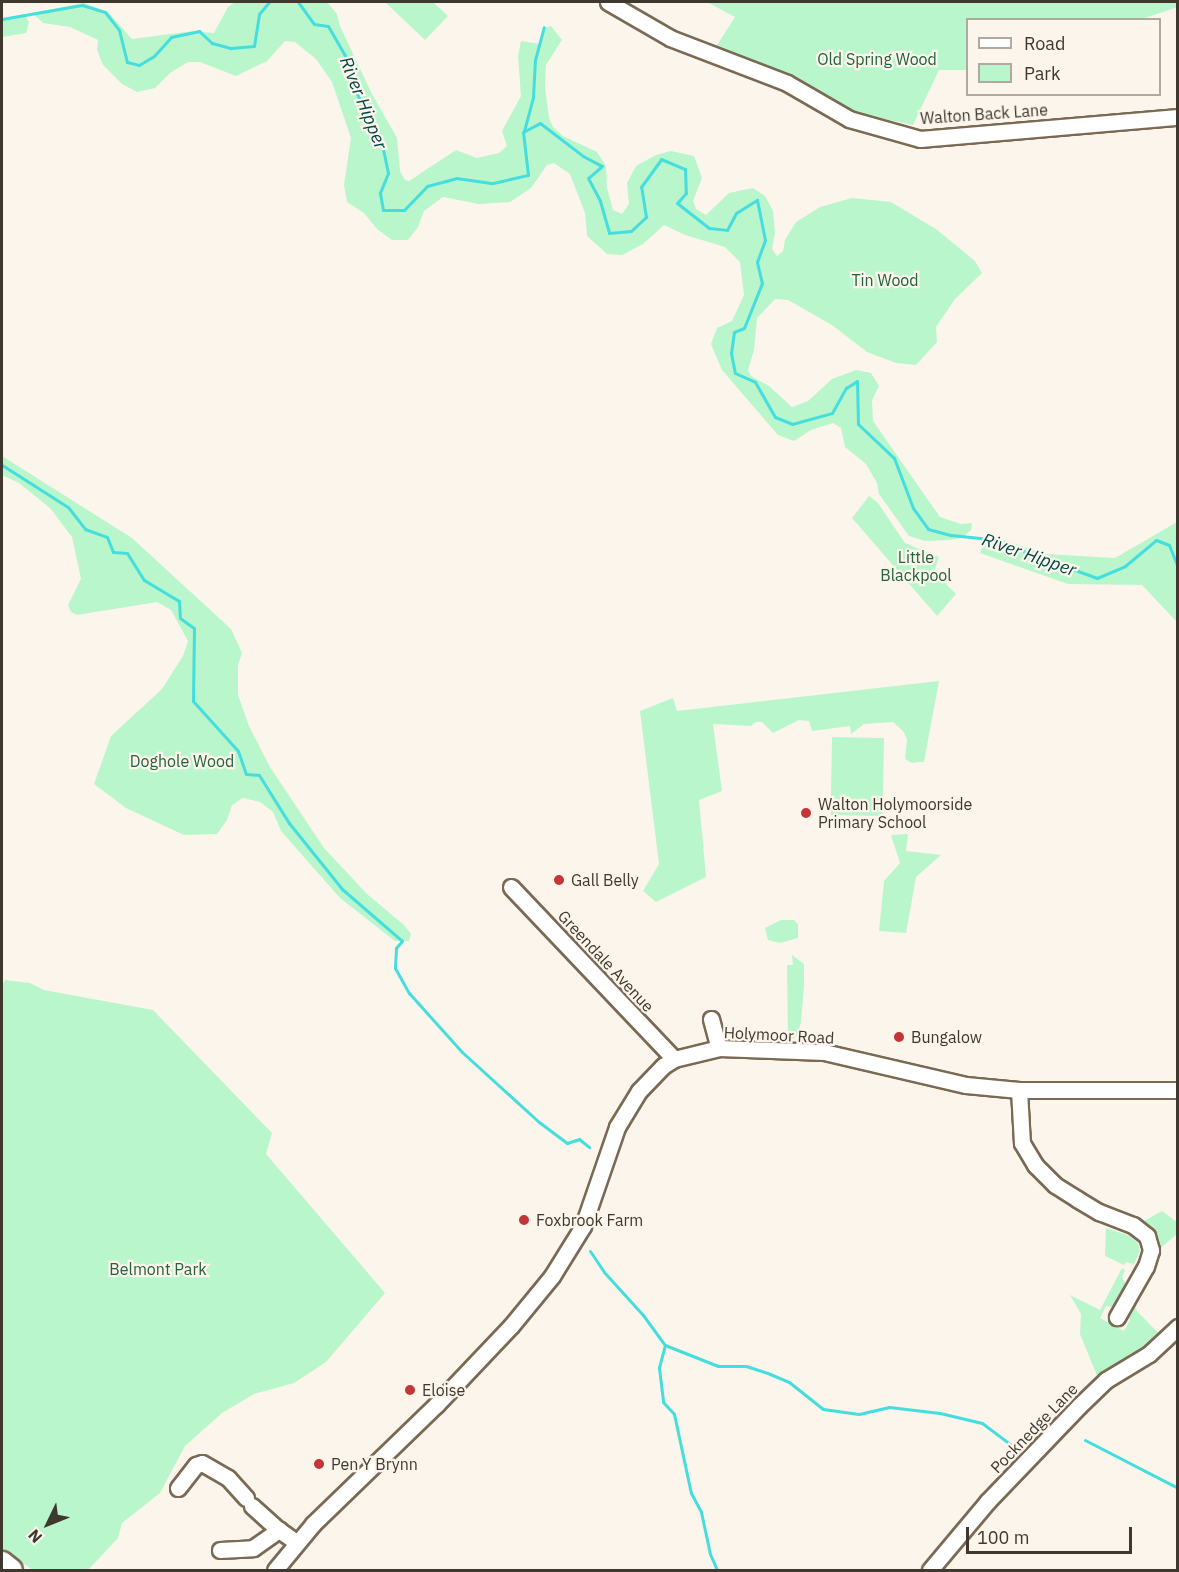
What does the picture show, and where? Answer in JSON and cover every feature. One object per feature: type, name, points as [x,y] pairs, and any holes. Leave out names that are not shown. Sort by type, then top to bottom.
[{"type":"highway","points":[[2,1563],[11,1570]]},
{"type":"street","name":"Walton Back Lane","points":[[608,2],[670,38],[787,83],[849,119],[920,139],[1178,117]]},
{"type":"street","name":"Greendale Avenue","points":[[511,888],[674,1059]]},
{"type":"street","points":[[711,1019],[718,1048]]},
{"type":"street","name":"Holymoor Road","points":[[274,1570],[296,1542],[444,1397],[511,1326],[552,1276],[583,1226],[617,1127],[639,1091],[663,1066],[674,1059],[718,1048],[824,1052],[966,1085],[1019,1090],[1178,1090]]},
{"type":"street","points":[[1019,1090],[1022,1143],[1035,1165],[1055,1185],[1077,1199],[1100,1212],[1133,1225],[1147,1236],[1151,1250],[1146,1266],[1117,1317]]},
{"type":"street","name":"Pocknedge Lane","points":[[930,1570],[987,1502],[1079,1406],[1106,1380],[1149,1354],[1178,1327]]},
{"type":"street","points":[[178,1488],[196,1465],[202,1463],[228,1478],[249,1502],[279,1530],[296,1542]]},
{"type":"street","points":[[220,1550],[253,1548],[279,1530]]},
{"type":"green space","name":"Tin Wood","points":[[235,2],[327,2],[337,14],[340,26],[372,94],[397,138],[400,171],[405,180],[409,181],[456,150],[477,158],[499,153],[507,146],[502,131],[521,96],[518,56],[521,41],[540,44],[543,28],[551,26],[562,40],[546,65],[545,87],[549,118],[553,127],[563,136],[597,152],[606,166],[607,188],[613,210],[622,214],[629,204],[627,183],[636,166],[656,155],[671,151],[694,156],[702,178],[693,201],[696,209],[706,215],[729,193],[753,188],[765,196],[773,211],[775,232],[772,249],[777,256],[783,251],[785,240],[796,222],[820,207],[852,198],[891,202],[936,229],[975,261],[982,273],[955,299],[936,327],[937,342],[916,365],[896,363],[867,352],[832,325],[788,300],[775,299],[757,318],[754,350],[748,370],[751,376],[769,386],[792,407],[808,401],[832,379],[856,370],[871,373],[879,386],[872,400],[873,421],[940,517],[961,524],[972,523],[971,530],[962,538],[949,540],[925,541],[909,536],[879,494],[877,483],[866,464],[845,447],[841,428],[833,423],[811,430],[794,441],[778,435],[722,370],[711,344],[717,328],[732,321],[744,295],[740,262],[725,247],[685,235],[664,225],[643,244],[622,255],[607,254],[587,236],[585,213],[570,174],[554,163],[547,165],[531,188],[510,202],[479,204],[443,197],[424,211],[418,227],[408,240],[392,240],[377,229],[364,213],[347,202],[344,185],[351,138],[332,82],[316,59],[295,42],[285,41],[267,61],[236,76],[200,62],[188,62],[170,73],[155,88],[137,92],[122,84],[103,65],[97,50],[98,40],[70,27],[43,23],[32,13],[84,3],[109,13],[132,39],[193,31],[214,33],[228,7]]},
{"type":"green space","points":[[385,2],[433,2],[448,16],[425,40]]},
{"type":"green space","name":"Old Spring Wood","points":[[707,2],[1177,2],[1178,7],[1145,18],[966,18],[966,70],[939,70],[913,125],[852,112],[714,50],[735,17]]},
{"type":"green space","points":[[24,14],[29,22],[26,33],[2,37],[2,19]]},
{"type":"green space","name":"Doghole Wood","points":[[2,456],[132,538],[231,629],[242,653],[238,665],[238,695],[249,726],[270,767],[324,848],[367,894],[404,925],[411,934],[409,941],[395,941],[340,898],[281,831],[273,812],[260,802],[243,798],[232,805],[227,820],[217,834],[184,835],[126,808],[94,784],[111,736],[162,689],[183,656],[188,641],[171,610],[157,602],[77,615],[71,612],[68,605],[81,579],[72,537],[50,508],[19,483],[2,475]]},
{"type":"green space","name":"Little Blackpool","points":[[869,496],[878,503],[905,543],[939,557],[934,572],[956,594],[937,616],[852,518]]},
{"type":"green space","points":[[1177,522],[1177,622],[1142,585],[1068,584],[980,553],[986,534],[1046,554],[1115,558]]},
{"type":"green space","points":[[939,681],[924,762],[912,763],[905,759],[907,739],[903,731],[893,722],[864,724],[851,734],[850,726],[812,731],[809,721],[799,720],[773,733],[762,722],[756,722],[751,726],[713,724],[722,791],[699,800],[706,877],[656,902],[643,891],[659,864],[640,711],[673,698],[677,711]]},
{"type":"green space","points":[[832,737],[884,738],[883,816],[831,815]]},
{"type":"green space","points":[[908,834],[906,851],[941,855],[916,877],[906,933],[879,931],[884,881],[900,863],[891,835]]},
{"type":"green space","points":[[781,920],[794,920],[798,924],[798,938],[780,943],[768,940],[765,928]]},
{"type":"green space","points":[[792,955],[804,964],[804,986],[801,1023],[796,1037],[788,1042],[787,965],[793,965]]},
{"type":"green space","name":"Belmont Park","points":[[5,980],[30,983],[44,990],[153,1010],[272,1133],[266,1154],[385,1293],[326,1362],[294,1383],[254,1394],[222,1413],[185,1446],[160,1493],[122,1523],[118,1538],[88,1570],[33,1570],[2,1549],[2,985]]},
{"type":"green space","points":[[1162,1211],[1177,1222],[1177,1234],[1156,1252],[1148,1229],[1142,1222]]},
{"type":"green space","points":[[1106,1228],[1130,1236],[1138,1243],[1140,1251],[1134,1264],[1126,1262],[1124,1265],[1105,1256]]},
{"type":"green space","points":[[1122,1268],[1125,1270],[1122,1277],[1125,1283],[1124,1292],[1115,1307],[1106,1306],[1100,1318],[1124,1331],[1130,1320],[1125,1316],[1133,1301],[1137,1311],[1161,1336],[1098,1378],[1080,1334],[1081,1314],[1070,1295],[1100,1310]]},
{"type":"waterway","name":"River Hipper","points":[[2,19],[82,5],[105,12],[119,30],[127,62],[139,65],[154,56],[171,37],[199,31],[212,43],[231,48],[254,46],[259,14],[269,2]]},
{"type":"waterway","name":"River Hipper","points":[[298,2],[314,24],[328,26],[347,59],[356,92],[381,140],[388,173],[380,193],[383,210],[404,210],[427,186],[456,178],[493,183],[528,175],[523,132],[540,123],[583,156],[602,166],[588,178],[600,201],[609,233],[631,231],[646,217],[641,187],[661,159],[685,169],[686,193],[677,203],[709,228],[727,230],[736,213],[757,200],[765,240],[757,262],[762,283],[744,328],[734,332],[731,353],[735,373],[755,382],[775,417],[792,424],[832,413],[846,388],[857,381],[858,424],[894,458],[913,508],[928,529],[951,535],[990,539],[1097,578],[1125,566],[1156,540],[1169,545],[1178,567]]},
{"type":"waterway","points":[[524,131],[533,97],[535,60],[544,27]]},
{"type":"waterway","points":[[2,465],[68,507],[85,529],[107,537],[113,552],[127,553],[144,580],[179,601],[180,618],[194,628],[193,701],[238,751],[246,774],[259,775],[289,823],[342,889],[402,941],[396,948],[395,968],[409,993],[462,1052],[539,1122],[567,1143],[579,1139],[589,1147]]},
{"type":"waterway","points":[[590,1251],[604,1272],[643,1315],[665,1345],[659,1368],[663,1402],[674,1414],[691,1493],[701,1512],[710,1554],[717,1570]]},
{"type":"waterway","points":[[665,1345],[718,1366],[746,1366],[770,1374],[789,1382],[823,1409],[859,1414],[889,1407],[940,1413],[982,1423],[1011,1445]]},
{"type":"waterway","points":[[1085,1440],[1178,1488]]},
{"type":"place","name":"Walton Holymoorside Primary School","points":[[806,813]]},
{"type":"place","name":"Gall Belly","points":[[559,880]]},
{"type":"place","name":"Bungalow","points":[[899,1037]]},
{"type":"place","name":"Foxbrook Farm","points":[[524,1220]]},
{"type":"place","name":"Eloise","points":[[410,1390]]},
{"type":"place","name":"Pen Y Brynn","points":[[319,1464]]}]
